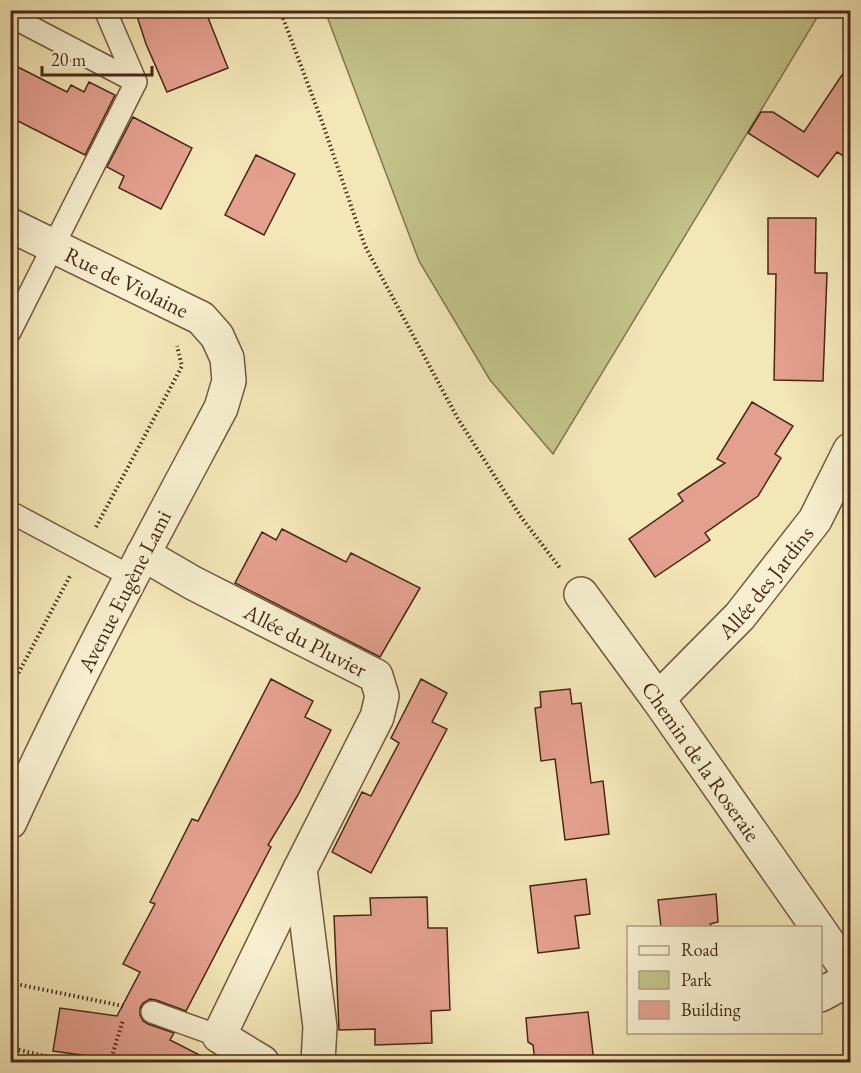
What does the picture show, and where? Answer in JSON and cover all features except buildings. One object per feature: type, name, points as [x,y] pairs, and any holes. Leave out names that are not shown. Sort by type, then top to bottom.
[{"type":"street","name":"Rue de Violaine","points":[[10,225],[201,318],[217,336],[227,358]]},
{"type":"street","name":"Avenue Eugène Lami","points":[[10,822],[89,658],[221,408],[229,381],[227,358]]},
{"type":"street","name":"Allée des Jardins","points":[[658,699],[741,616],[815,520],[850,450]]},
{"type":"street","name":"Allée du Pluvier","points":[[137,565],[193,583],[376,676],[382,696],[377,717],[219,1036]]},
{"type":"street","name":"Chemin de la Roseraie","points":[[581,594],[658,699],[817,926]]},
{"type":"street","points":[[300,869],[320,1027],[318,1062]]},
{"type":"street","name":"Chemin de la Roseraie","points":[[822,933],[850,974]]},
{"type":"street","points":[[822,994],[850,979]]},
{"type":"street","points":[[219,1036],[262,1062]]},
{"type":"lane","points":[[10,332],[136,82],[105,10]]},
{"type":"lane","points":[[10,16],[136,82]]},
{"type":"lane","points":[[10,512],[84,550],[137,565]]},
{"type":"lane","points":[[152,1012],[219,1036]]},
{"type":"path","points":[[280,10],[365,246],[458,419],[521,517],[581,594]]},
{"type":"path","points":[[10,689],[182,366],[177,345]]},
{"type":"path","points":[[16,984],[152,1012]]},
{"type":"path","points":[[110,1062],[127,1007]]},
{"type":"path","points":[[10,1048],[72,1062]]},
{"type":"green space","points":[[325,11],[821,11],[553,454],[490,380],[419,261]]}]
